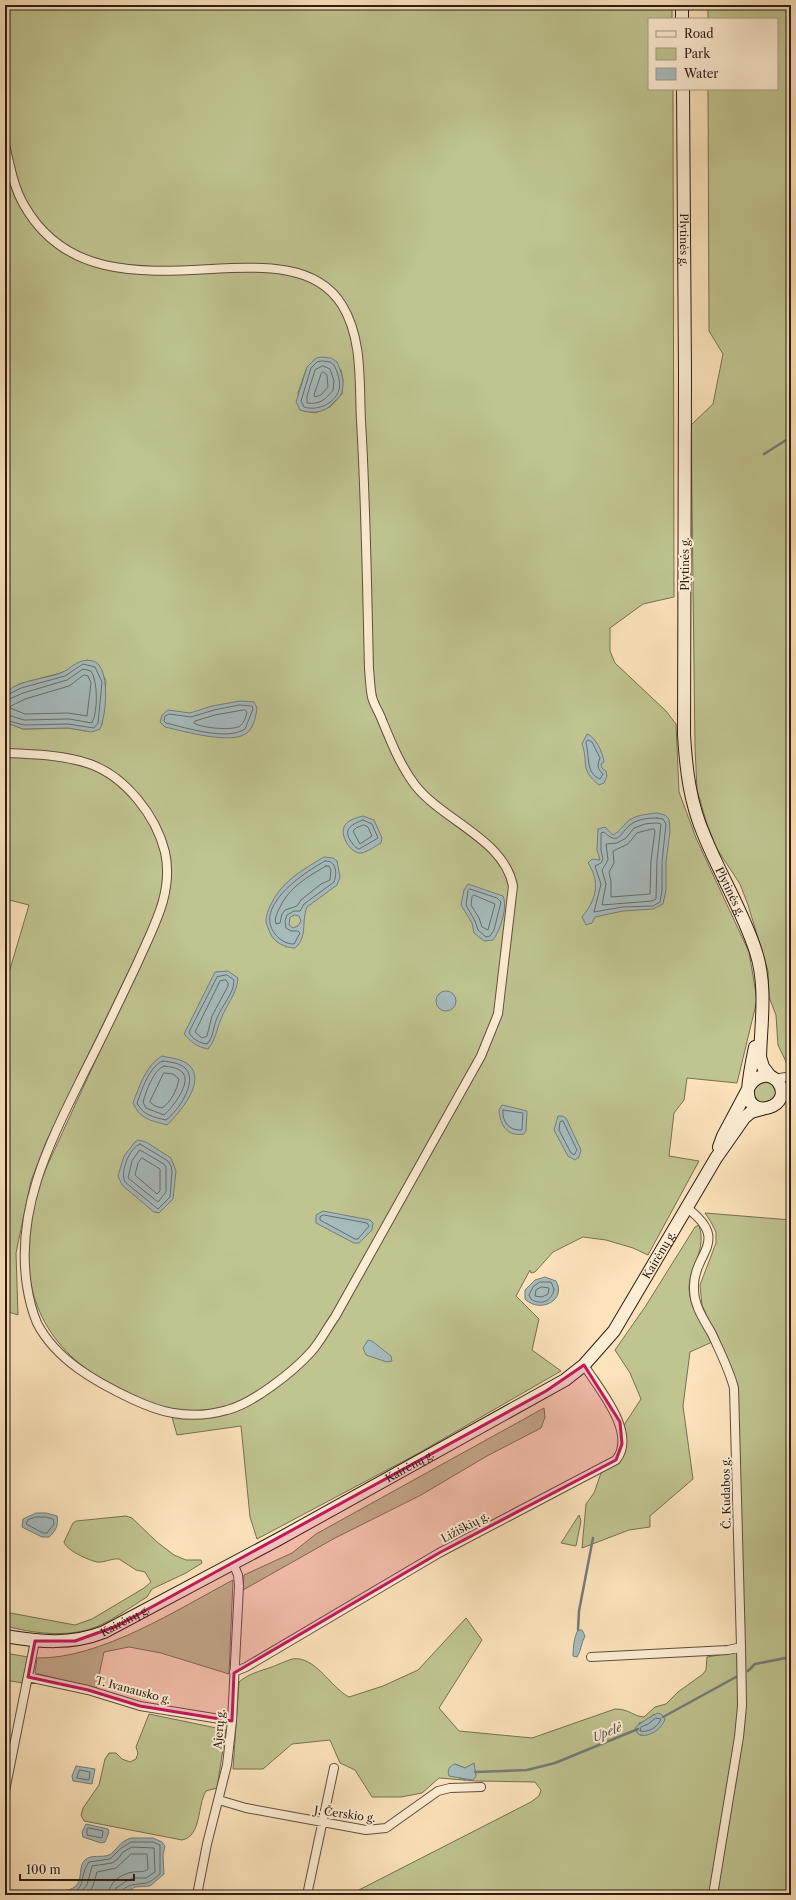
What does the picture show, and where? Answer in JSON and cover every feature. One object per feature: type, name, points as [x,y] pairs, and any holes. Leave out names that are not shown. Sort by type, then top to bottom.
[{"type":"main road","points":[[682,5],[682,18]]},
{"type":"main road","name":"Plytinės g.","points":[[683,90],[685,357],[684,734],[686,771],[696,813],[704,835],[743,919],[756,952],[762,984],[760,1058],[762,1067],[773,1078]]},
{"type":"main road","name":"Plytinės g.","points":[[748,1089],[760,1025]]},
{"type":"main road","points":[[765,1076],[773,1078],[781,1088],[780,1099],[773,1107],[762,1109],[753,1104],[750,1099],[748,1089],[754,1079],[765,1076]]},
{"type":"main road","name":"Kairėnų g.","points":[[716,1158],[723,1136],[748,1089]]},
{"type":"main road","name":"Kairėnų g.","points":[[5,1636],[35,1641],[75,1641],[104,1632],[234,1563],[565,1380],[584,1364],[614,1331],[716,1158],[744,1118],[751,1112],[762,1109]]},
{"type":"street","points":[[5,145],[13,178],[22,203],[33,220],[48,238],[82,258],[102,265],[126,269],[169,272],[237,268],[287,271],[308,276],[322,283],[333,292],[343,307],[352,326],[357,347],[363,454],[369,670],[372,697],[394,748],[416,786],[447,814],[487,845],[500,858],[511,876],[513,886],[512,908],[498,1014],[481,1056],[335,1317],[312,1351],[286,1375],[242,1404],[227,1410],[190,1415],[171,1413],[149,1407],[101,1384],[64,1357],[38,1324],[32,1310],[26,1278],[24,1254],[26,1224],[33,1190],[47,1148],[114,1013],[151,933],[165,899],[168,877],[164,850],[151,817],[128,789],[106,772],[94,766],[75,760],[5,753]]},
{"type":"street","points":[[773,1078],[791,1076]]},
{"type":"street","points":[[780,1099],[791,1086]]},
{"type":"street","name":"Č. Kudabos g.","points":[[687,1208],[704,1223],[708,1238],[707,1247],[694,1283],[696,1303],[728,1369],[734,1388],[742,1706],[712,1895]]},
{"type":"street","name":"Ližiškių g.","points":[[234,1672],[246,1667],[439,1553],[616,1460],[621,1450],[623,1436],[620,1422],[584,1364]]},
{"type":"street","name":"Ajerų g.","points":[[197,1895],[207,1844],[227,1764],[232,1721],[239,1586],[238,1575],[234,1563]]},
{"type":"street","points":[[5,1791],[35,1641]]},
{"type":"street","points":[[590,1657],[728,1650],[741,1647]]},
{"type":"street","name":"T. Ivanausko g.","points":[[28,1677],[88,1690],[140,1706],[232,1721]]},
{"type":"street","points":[[307,1895],[334,1768]]},
{"type":"street","name":"J. Čerskio g.","points":[[219,1800],[246,1808],[366,1830],[386,1828],[423,1800],[438,1791],[450,1788],[481,1787]]},
{"type":"highlighted area","points":[[584,1365],[620,1422],[622,1444],[616,1460],[439,1553],[234,1673],[232,1721],[140,1706],[88,1690],[28,1677],[35,1641],[75,1641],[117,1626],[546,1391]]},
{"type":"green space","points":[[5,5],[672,5],[672,18],[648,18],[648,90],[673,90],[674,597],[643,604],[610,628],[610,651],[615,663],[666,711],[676,724],[679,792],[696,838],[749,952],[757,1000],[737,1083],[687,1078],[684,1100],[674,1113],[669,1156],[699,1161],[648,1255],[633,1248],[606,1240],[583,1237],[553,1252],[535,1272],[531,1273],[530,1270],[516,1296],[539,1319],[532,1350],[561,1371],[417,1454],[257,1539],[250,1517],[241,1426],[177,1435],[170,1410],[139,1398],[119,1388],[91,1372],[71,1356],[55,1337],[42,1317],[34,1296],[29,1273],[29,1225],[34,1200],[47,1166],[157,927],[151,925],[46,1142],[31,1181],[16,1253],[18,1315],[5,1311],[5,986],[29,905],[5,899],[5,722],[23,729],[68,728],[86,731],[102,725],[106,681],[97,664],[87,660],[64,672],[19,684],[5,694]],"holes":[[[307,367],[341,370],[343,380],[342,394],[330,407],[315,413],[300,410],[298,393]]]},
{"type":"green space","points":[[708,5],[791,5],[790,1070],[778,1045],[776,1015],[769,997],[768,971],[748,905],[740,884],[717,849],[707,824],[697,790],[695,747],[691,425],[713,404],[723,354],[709,331],[708,90],[778,90],[778,18],[708,18]]},
{"type":"green space","points":[[765,1081],[773,1084],[776,1092],[773,1100],[765,1103],[757,1100],[754,1092],[757,1084]]},
{"type":"green space","points":[[705,1213],[791,1220],[791,1895],[349,1895],[531,1802],[539,1796],[541,1790],[535,1782],[476,1781],[439,1778],[422,1793],[401,1797],[372,1797],[355,1770],[340,1763],[330,1740],[292,1744],[263,1769],[233,1769],[239,1682],[246,1677],[292,1659],[300,1659],[315,1667],[342,1693],[349,1697],[383,1686],[418,1670],[466,1618],[482,1640],[439,1708],[459,1731],[532,1738],[615,1709],[624,1710],[644,1717],[655,1707],[666,1704],[678,1692],[703,1674],[706,1670],[707,1657],[731,1653],[745,1648],[731,1368],[702,1305],[700,1285],[716,1243],[716,1232]],"holes":[[[654,1714],[641,1736],[639,1723],[646,1721]],[[455,1764],[465,1768],[474,1764],[465,1780],[459,1778]]]},
{"type":"green space","points":[[699,1225],[701,1234],[700,1250],[692,1271],[689,1288],[691,1302],[712,1342],[690,1352],[683,1406],[693,1479],[650,1516],[650,1527],[629,1530],[582,1548],[586,1504],[594,1493],[601,1473],[619,1460],[625,1453],[624,1425],[641,1399],[630,1373],[615,1350],[645,1307],[695,1227]]},
{"type":"green space","points":[[544,1408],[545,1417],[541,1428],[487,1456],[421,1495],[335,1538],[243,1590],[244,1575],[292,1553],[316,1534]]},
{"type":"green space","points":[[579,1515],[581,1521],[576,1546],[561,1543]]},
{"type":"green space","points":[[126,1516],[132,1518],[157,1542],[174,1555],[186,1560],[201,1560],[202,1563],[186,1573],[152,1589],[147,1597],[112,1619],[93,1628],[60,1634],[27,1631],[5,1626],[5,1612],[75,1625],[92,1619],[144,1588],[151,1582],[145,1572],[136,1570],[119,1559],[100,1562],[93,1561],[73,1551],[64,1542],[73,1523],[76,1521]]},
{"type":"green space","points":[[233,1580],[229,1674],[161,1653],[129,1647],[104,1652],[96,1689],[35,1673],[37,1658],[62,1656],[87,1650],[113,1641],[164,1618]]},
{"type":"green space","points":[[5,1653],[28,1657],[22,1683],[5,1680]]},
{"type":"green space","points":[[149,1714],[226,1730],[217,1788],[206,1791],[193,1833],[182,1840],[84,1821],[81,1815],[83,1808],[99,1785],[105,1759],[109,1753],[116,1753],[122,1759],[130,1762],[136,1759],[138,1753],[136,1747]]},
{"type":"water","points":[[316,358],[331,358],[337,362],[343,380],[343,388],[341,393],[330,406],[323,410],[318,412],[310,412],[300,410],[296,402],[307,367]]},
{"type":"water","points":[[90,660],[97,663],[104,676],[106,695],[104,715],[100,729],[92,732],[68,728],[23,729],[5,722],[5,694],[10,689],[24,683],[63,672],[82,661]]},
{"type":"water","points":[[240,701],[254,702],[257,708],[252,727],[248,732],[241,736],[220,738],[195,734],[165,727],[160,722],[162,715],[168,710],[190,713],[212,706]]},
{"type":"water","points":[[587,734],[593,738],[601,750],[604,762],[601,764],[602,768],[606,771],[607,776],[604,783],[599,785],[589,775],[586,766],[582,744]]},
{"type":"water","points":[[657,813],[665,815],[669,819],[670,831],[666,862],[666,890],[663,904],[653,909],[623,911],[595,917],[592,923],[586,925],[582,917],[591,904],[596,884],[595,877],[588,863],[592,859],[600,860],[597,850],[598,829],[605,827],[613,835],[633,818],[641,815]]},
{"type":"water","points":[[363,816],[374,820],[382,838],[381,843],[369,850],[357,853],[347,844],[343,831],[347,823]]},
{"type":"water","points":[[324,857],[333,858],[337,861],[340,877],[337,885],[307,907],[304,918],[302,939],[299,944],[295,948],[284,946],[274,939],[266,924],[270,906],[286,883]],"holes":[[[295,915],[299,916],[301,921],[298,926],[293,928],[289,925],[290,917]]]},
{"type":"water","points":[[468,884],[503,896],[505,906],[504,912],[498,931],[493,940],[484,941],[474,933],[472,923],[461,905],[464,890]]},
{"type":"water","points":[[228,971],[238,978],[236,989],[223,1014],[211,1045],[208,1049],[201,1047],[192,1042],[184,1034],[215,972]]},
{"type":"water","points":[[446,991],[453,994],[456,1001],[453,1008],[446,1011],[439,1008],[436,1001],[439,994]]},
{"type":"water","points":[[162,1056],[180,1060],[189,1065],[194,1072],[195,1080],[189,1097],[178,1113],[167,1125],[143,1116],[139,1113],[133,1103],[147,1071],[156,1060]]},
{"type":"water","points":[[502,1105],[527,1111],[526,1131],[524,1134],[513,1134],[506,1129],[501,1120],[499,1110]]},
{"type":"water","points":[[558,1116],[566,1118],[581,1150],[579,1157],[575,1160],[568,1156],[554,1130]]},
{"type":"water","points":[[138,1140],[146,1142],[171,1158],[176,1171],[173,1199],[159,1213],[154,1212],[122,1185],[118,1176],[124,1156]]},
{"type":"water","points":[[323,1211],[370,1220],[373,1223],[372,1230],[359,1243],[354,1243],[316,1223],[316,1215]]},
{"type":"water","points":[[545,1277],[556,1281],[558,1294],[555,1299],[550,1303],[538,1305],[525,1299],[525,1290],[535,1280]]},
{"type":"water","points":[[368,1340],[372,1341],[391,1356],[392,1361],[387,1362],[366,1355],[363,1348]]},
{"type":"water","points":[[36,1513],[46,1513],[57,1516],[56,1528],[49,1537],[42,1537],[22,1527],[23,1519]]},
{"type":"water","points":[[578,1630],[582,1630],[585,1636],[577,1657],[573,1656],[573,1653]]},
{"type":"water","points":[[658,1713],[665,1719],[661,1726],[650,1734],[638,1734],[635,1728]]},
{"type":"water","points":[[474,1763],[476,1776],[473,1780],[449,1776],[448,1772],[451,1766],[455,1764],[465,1768]]},
{"type":"water","points":[[76,1766],[95,1769],[92,1784],[73,1781],[72,1776]]},
{"type":"water","points":[[86,1824],[108,1829],[109,1832],[105,1842],[101,1843],[83,1837],[82,1832]]},
{"type":"water","points":[[131,1838],[153,1838],[162,1842],[165,1846],[163,1855],[164,1874],[150,1886],[135,1887],[121,1895],[47,1895],[54,1892],[69,1890],[76,1886],[83,1863],[87,1858],[109,1855],[120,1844]]},
{"type":"waterway","points":[[764,454],[791,437]]},
{"type":"waterway","points":[[578,1630],[579,1611],[593,1538]]},
{"type":"waterway","name":"Upelė","points":[[748,1671],[755,1664],[791,1657]]},
{"type":"waterway","name":"Upelė","points":[[663,1717],[736,1677]]},
{"type":"waterway","name":"Upelė","points":[[475,1772],[527,1770],[555,1763],[638,1729]]}]
